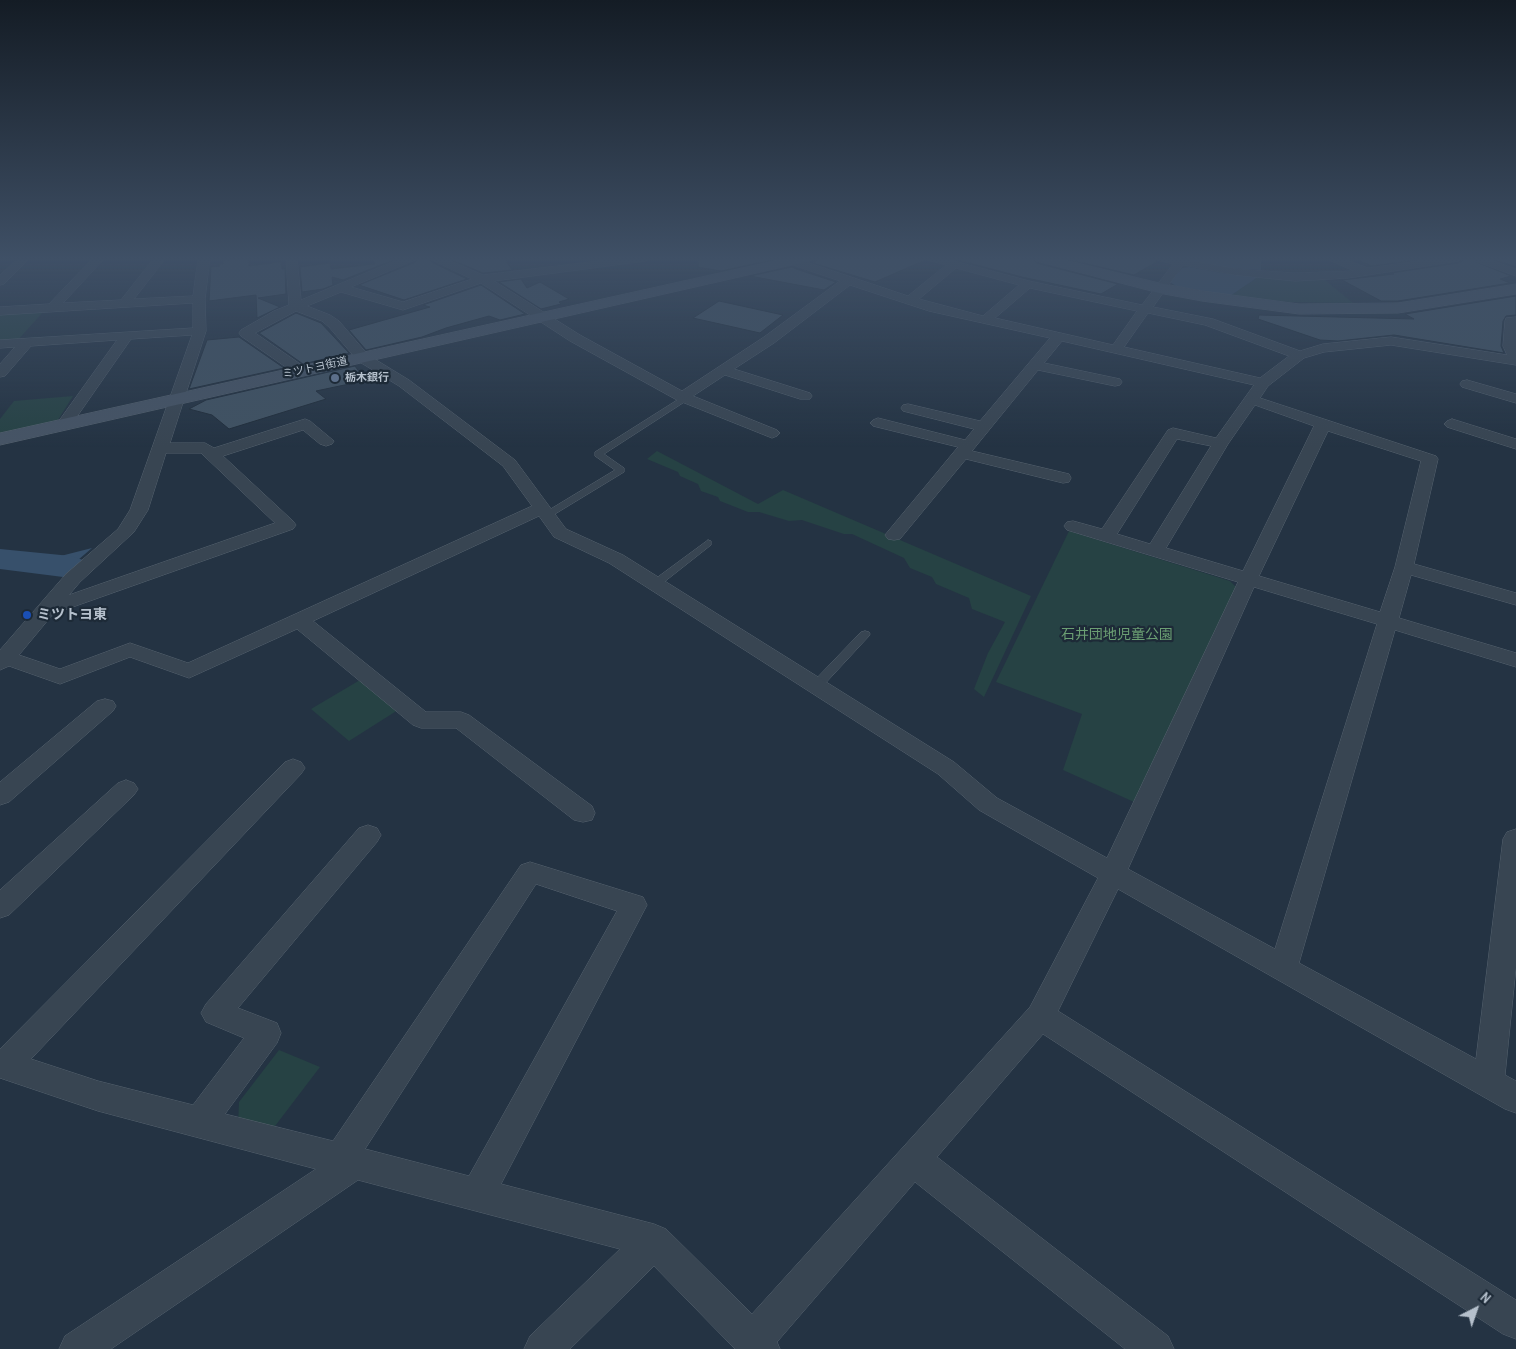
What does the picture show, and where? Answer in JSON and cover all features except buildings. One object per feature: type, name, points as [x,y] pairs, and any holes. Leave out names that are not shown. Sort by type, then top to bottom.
[{"type":"street","points":[[200,321],[200,331],[139,510],[133,522],[105,552],[73,578],[2,660],[60,677],[130,650],[189,672],[300,620],[545,512]]},
{"type":"street","points":[[266,321],[246,333],[301,371]]},
{"type":"street","points":[[330,321],[363,358],[404,383],[509,463],[560,533],[616,559],[946,768],[988,804],[1516,1098]]},
{"type":"street","name":"ミツトヨ街道","points":[[0,439],[527,321]]},
{"type":"street","points":[[550,321],[575,338],[683,398],[772,433]]},
{"type":"street","points":[[683,398],[794,321]]},
{"type":"street","points":[[990,321],[1263,383]]},
{"type":"street","points":[[1116,350],[1137,321]]},
{"type":"street","points":[[1203,321],[1299,355]]},
{"type":"street","points":[[1516,322],[1511,321],[1510,346],[1516,361]]},
{"type":"street","points":[[0,344],[200,331]]},
{"type":"street","points":[[64,425],[127,336]]},
{"type":"street","points":[[894,535],[982,426],[1058,337]]},
{"type":"street","points":[[1155,551],[1220,444],[1253,400],[1263,383],[1299,355],[1323,348],[1391,341],[1516,361]]},
{"type":"street","points":[[0,373],[26,343]]},
{"type":"street","points":[[1034,365],[1116,382]]},
{"type":"street","points":[[723,370],[805,396]]},
{"type":"street","points":[[1467,384],[1516,399]]},
{"type":"street","points":[[1253,400],[1430,459],[1404,567],[1283,968]]},
{"type":"street","points":[[908,408],[982,426]]},
{"type":"street","points":[[878,423],[1063,478]]},
{"type":"street","points":[[212,454],[305,424],[326,441]]},
{"type":"street","points":[[294,768],[3,1064],[98,1096],[654,1241],[758,1345],[914,1160],[1040,1016],[1113,874],[1248,580],[1323,424]]},
{"type":"street","points":[[1452,424],[1516,444]]},
{"type":"street","points":[[1107,536],[1172,433],[1220,444]]},
{"type":"street","points":[[44,610],[287,525],[205,448],[159,448]]},
{"type":"street","points":[[1073,526],[1516,660]]},
{"type":"street","points":[[1404,567],[1516,599]]},
{"type":"street","points":[[300,620],[421,720],[461,720],[583,813]]},
{"type":"street","points":[[0,796],[105,706]]},
{"type":"street","points":[[0,907],[126,789]]},
{"type":"street","points":[[200,1122],[266,1032],[216,1013],[368,835]]},
{"type":"street","points":[[1489,1083],[1516,838]]},
{"type":"street","points":[[78,1349],[347,1161],[530,872],[634,905],[477,1195]]},
{"type":"street","points":[[1040,1016],[1516,1321]]},
{"type":"street","points":[[914,1160],[1156,1349]]},
{"type":"street","points":[[544,1349],[654,1241]]},
{"type":"lane","points":[[545,512],[621,470],[598,454],[683,398]]},
{"type":"lane","points":[[655,584],[708,543]]},
{"type":"lane","points":[[816,686],[865,634]]},
{"type":"green space","points":[[0,321],[35,321],[17,341],[0,342]]},
{"type":"green space","points":[[73,396],[58,420],[0,435],[0,419],[14,401]]},
{"type":"green space","points":[[657,451],[758,504],[783,490],[1031,596],[984,697],[974,689],[988,653],[1005,622],[972,609],[969,598],[936,584],[932,577],[910,568],[904,558],[852,534],[844,534],[802,520],[789,521],[759,512],[748,512],[720,501],[718,497],[701,491],[698,484],[680,476],[678,472],[647,459]]},
{"type":"green space","name":"石井団地児童公園","points":[[1069,531],[1230,581],[1237,588],[1134,802],[1063,770],[1082,714],[996,682]]},
{"type":"green space","points":[[360,680],[398,710],[349,741],[311,709]]},
{"type":"green space","points":[[279,1050],[320,1067],[269,1134],[238,1126],[239,1102]]},
{"type":"water","points":[[92,548],[71,566],[37,562]]},
{"type":"waterway","points":[[0,559],[71,567]]},
{"type":"place","name":"栃木銀行","points":[[335,378]]},
{"type":"place","name":"ミツトヨ東","points":[[27,615]]}]
